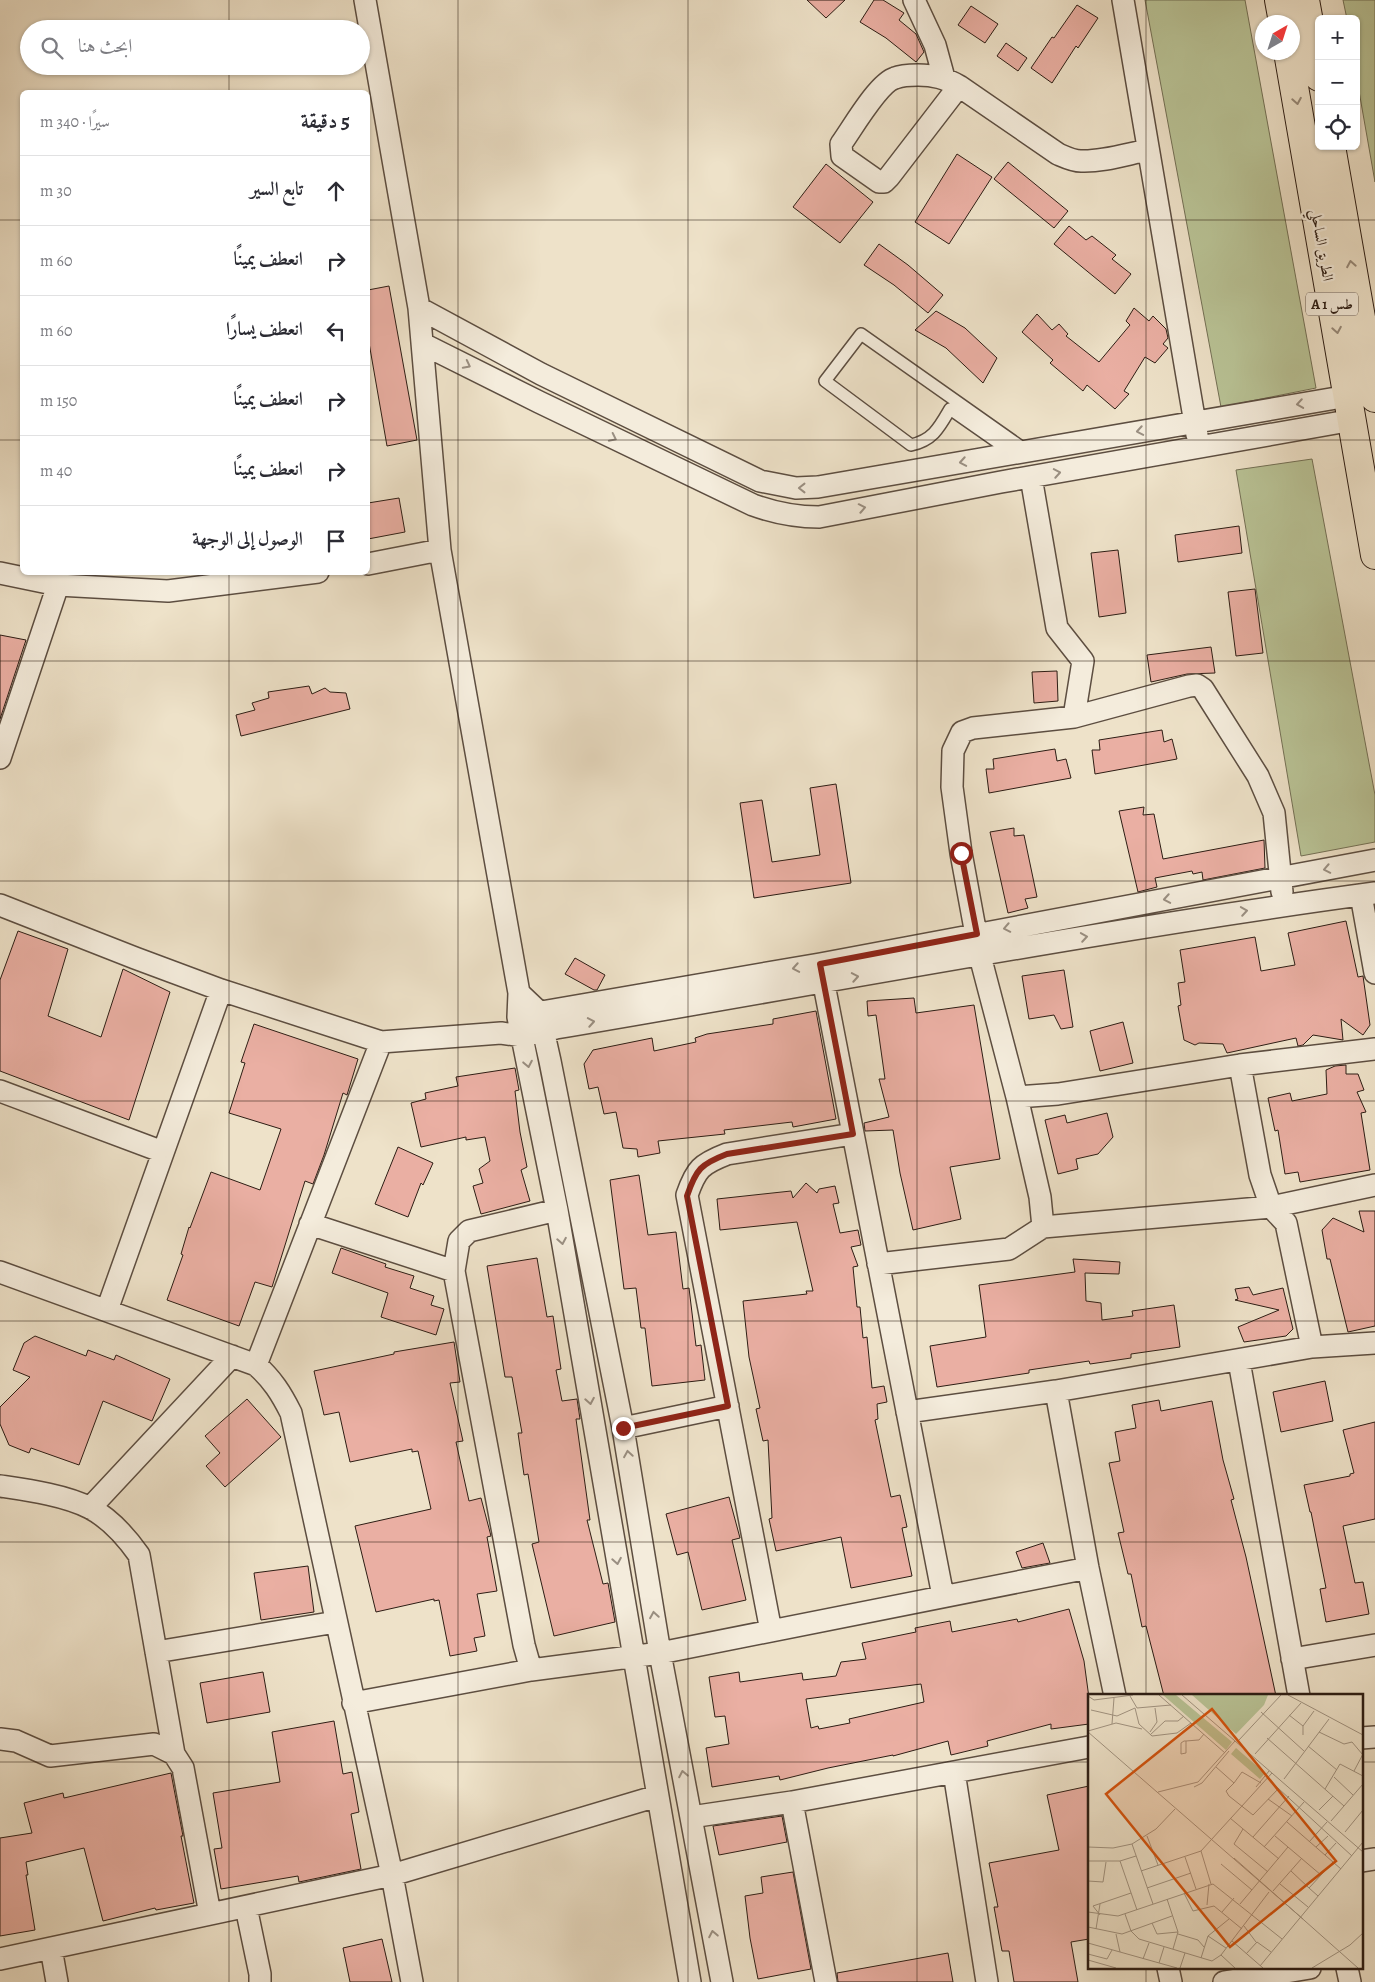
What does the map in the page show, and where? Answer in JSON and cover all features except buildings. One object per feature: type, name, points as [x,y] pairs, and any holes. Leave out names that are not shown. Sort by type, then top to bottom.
[{"type":"highway","points":[[1279,0],[1282,15]]},
{"type":"highway","points":[[1305,0],[1316,60]]},
{"type":"highway","name":"الطريق الساحلي","points":[[1290,60],[1365,400],[1375,555]]},
{"type":"highway","name":"A 1 طس","points":[[1332,150],[1365,400]]},
{"type":"street","points":[[364,0],[368,20]]},
{"type":"street","points":[[914,0],[952,82]]},
{"type":"street","points":[[1123,0],[1199,448]]},
{"type":"street","points":[[370,34],[419,308],[440,550],[519,993],[520,1026],[557,1210],[690,1982]]},
{"type":"street","points":[[952,82],[884,182],[879,182],[842,156],[841,144],[883,85],[893,78],[912,75],[931,75],[952,82],[1058,154],[1071,159],[1080,161],[1108,158],[1148,150]]},
{"type":"street","points":[[419,308],[541,374],[760,481],[796,488],[818,487],[1194,422],[1365,400]]},
{"type":"street","points":[[423,344],[753,505],[769,511],[798,517],[820,517],[1001,482],[1199,448],[1365,400]]},
{"type":"street","points":[[1001,482],[1012,453]]},
{"type":"street","points":[[1031,477],[1057,628],[1083,662],[1074,717]]},
{"type":"street","points":[[370,564],[440,550]]},
{"type":"street","points":[[0,573],[58,586],[168,591],[294,575]]},
{"type":"street","points":[[0,758],[58,586]]},
{"type":"street","points":[[1043,1227],[1040,1197],[1017,1097],[980,956],[961,853],[952,787],[953,750],[962,732],[973,728],[1074,717],[1197,685],[1203,689],[1258,776],[1274,813],[1283,905]]},
{"type":"street","points":[[821,974],[977,934],[1375,860]]},
{"type":"street","points":[[0,905],[221,990],[381,1042],[501,1033],[541,1021],[821,974],[980,956],[1283,905],[1368,894],[1375,973]]},
{"type":"street","points":[[1051,920],[1055,942]]},
{"type":"street","points":[[821,974],[943,1596]]},
{"type":"street","points":[[108,1310],[221,990]]},
{"type":"street","points":[[519,993],[541,1021],[623,1428],[660,1653],[722,1982]]},
{"type":"street","points":[[256,1364],[381,1042]]},
{"type":"street","points":[[1017,1097],[1058,1094],[1240,1065],[1375,1049]]},
{"type":"street","points":[[1240,1065],[1260,1175],[1271,1207],[1286,1222],[1312,1348]]},
{"type":"street","points":[[0,1091],[163,1152]]},
{"type":"street","points":[[771,1631],[687,1196],[694,1175],[709,1161],[727,1154],[853,1134]]},
{"type":"street","points":[[878,1264],[1010,1249],[1043,1227],[1271,1207],[1375,1185]]},
{"type":"street","points":[[531,1670],[522,1635],[454,1272],[459,1241],[469,1231],[557,1210]]},
{"type":"street","points":[[310,1224],[454,1272]]},
{"type":"street","points":[[0,1272],[256,1364],[271,1378],[281,1392],[291,1413],[392,1875],[412,1982]]},
{"type":"street","points":[[907,1412],[1056,1391],[1312,1348],[1375,1343]]},
{"type":"street","points":[[90,1508],[232,1356]]},
{"type":"street","points":[[1240,1361],[1299,1694]]},
{"type":"street","points":[[1056,1391],[1088,1568],[1115,1694]]},
{"type":"street","points":[[623,1428],[728,1406]]},
{"type":"street","points":[[0,1486],[65,1499],[90,1508],[128,1540],[139,1555],[174,1754],[183,1768],[210,1914]]},
{"type":"street","points":[[353,1703],[531,1670],[660,1653],[1088,1568]]},
{"type":"street","points":[[156,1652],[336,1622]]},
{"type":"street","points":[[1292,1658],[1375,1645]]},
{"type":"street","points":[[1362,1738],[1375,1737]]},
{"type":"street","points":[[0,1739],[16,1741],[50,1756],[154,1744],[174,1754]]},
{"type":"street","points":[[691,1817],[792,1802],[1088,1747]]},
{"type":"street","points":[[954,1772],[987,1982]]},
{"type":"street","points":[[0,1959],[392,1875],[657,1796]]},
{"type":"street","points":[[792,1802],[826,1982]]},
{"type":"street","points":[[1362,1861],[1375,1859]]},
{"type":"street","points":[[246,1906],[260,1982]]},
{"type":"street","points":[[51,1948],[57,1982]]},
{"type":"street","points":[[1224,1982],[1298,1970]]},
{"type":"lane","points":[[861,334],[1012,453],[950,409],[938,430],[924,442],[911,445],[826,381],[861,334]]},
{"type":"green space","points":[[1145,0],[1245,0],[1316,388],[1221,407]]},
{"type":"green space","points":[[1343,0],[1375,0],[1375,182],[1360,97],[1360,15],[1346,15]]},
{"type":"green space","points":[[1312,459],[1375,795],[1375,842],[1301,856],[1236,470]]},
{"type":"route","points":[[623,1428],[728,1406],[687,1196],[694,1175],[709,1161],[727,1154],[853,1134],[820,964],[977,934],[961,853]]}]
